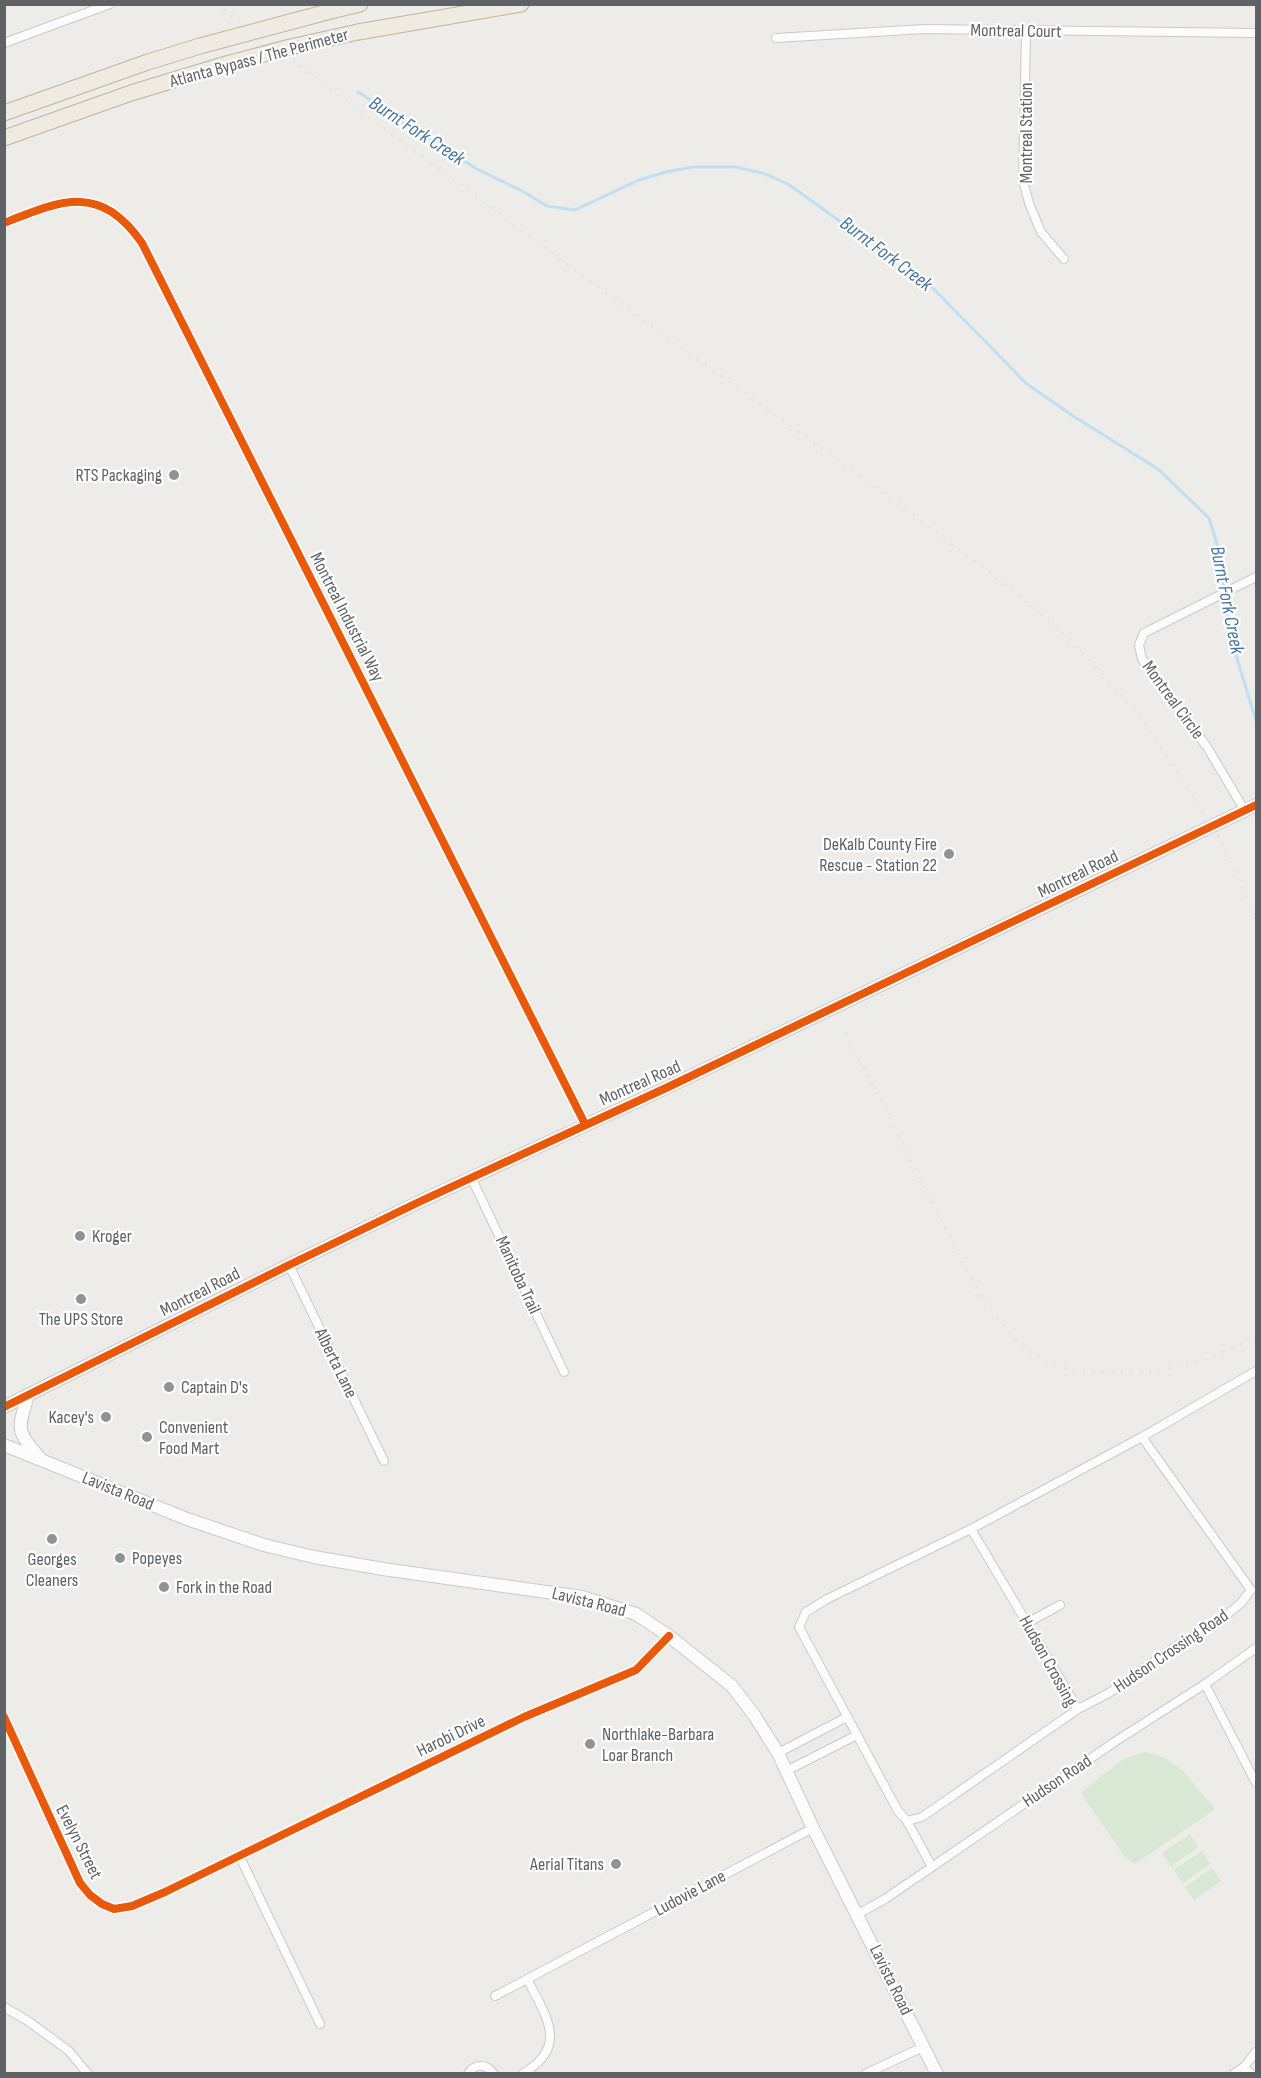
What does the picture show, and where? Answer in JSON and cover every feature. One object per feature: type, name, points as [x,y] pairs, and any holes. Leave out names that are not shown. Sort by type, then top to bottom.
[{"type":"highway","name":"Atlanta Bypass / The Perimeter","points":[[4,113],[200,46],[360,4]]},
{"type":"highway","name":"Atlanta Bypass / The Perimeter","points":[[4,138],[131,93],[281,49],[358,32],[521,4]]},
{"type":"street","points":[[4,43],[110,4]]},
{"type":"street","name":"Montreal Court","points":[[776,38],[924,29],[1257,33]]},
{"type":"street","name":"Montreal Station","points":[[1026,32],[1023,181],[1041,232],[1064,259]]},
{"type":"street","name":"Montreal Industrial Way","points":[[4,223],[55,204],[86,202],[109,210],[129,225],[142,243],[585,1124]]},
{"type":"street","name":"Montreal Circle","points":[[1245,811],[1208,747],[1147,668],[1139,645],[1144,633],[1257,577]]},
{"type":"street","name":"Montreal Road","points":[[4,1407],[471,1177],[666,1088],[1257,805]]},
{"type":"street","name":"Manitoba Trail","points":[[471,1177],[564,1372]]},
{"type":"street","name":"Alberta Lane","points":[[289,1265],[384,1461]]},
{"type":"street","points":[[932,1867],[907,1821],[898,1811],[799,1627],[806,1612],[827,1599],[971,1529],[1142,1437],[1257,1371]]},
{"type":"street","points":[[28,1395],[20,1422],[20,1431],[42,1460]]},
{"type":"street","name":"Hudson Crossing Road","points":[[1078,1709],[1109,1693],[1172,1649],[1223,1618],[1254,1589],[1142,1437]]},
{"type":"street","name":"Lavista Road","points":[[4,1445],[187,1520],[264,1545],[314,1557],[373,1567],[582,1597],[636,1614],[669,1636],[732,1686],[778,1753],[813,1828],[937,2073]]},
{"type":"street","name":"Hudson Crossing","points":[[907,1821],[922,1817],[1078,1709],[971,1529]]},
{"type":"street","points":[[1027,1623],[1060,1605]]},
{"type":"street","name":"Harobi Drive","points":[[240,1857],[524,1717],[636,1670],[669,1636]]},
{"type":"street","name":"Hudson Road","points":[[858,1914],[932,1867],[1257,1648]]},
{"type":"street","points":[[1205,1684],[1257,1783]]},
{"type":"street","points":[[778,1753],[847,1717]]},
{"type":"street","name":"Evelyn Street","points":[[4,1718],[81,1883],[90,1895],[102,1904],[114,1909],[132,1906],[240,1857]]},
{"type":"street","points":[[786,1771],[857,1735]]},
{"type":"street","name":"Ludovie Lane","points":[[495,1996],[813,1828]]},
{"type":"street","points":[[240,1857],[320,2024]]},
{"type":"street","points":[[522,2073],[537,2064],[548,2050],[551,2034],[545,2014],[527,1979]]},
{"type":"street","points":[[4,2007],[28,2021],[69,2051],[87,2073]]},
{"type":"street","points":[[866,2073],[923,2047]]},
{"type":"street","points":[[1233,2073],[1244,2067],[1257,2052]]},
{"type":"street","points":[[468,2073],[478,2066],[488,2067],[494,2073]]},
{"type":"street","points":[[1244,2067],[1251,2073]]},
{"type":"green space","points":[[1145,1752],[1164,1757],[1183,1771],[1215,1809],[1135,1864],[1125,1857],[1081,1793],[1123,1759]]},
{"type":"green space","points":[[1190,1834],[1198,1847],[1171,1866],[1162,1853]]},
{"type":"green space","points":[[1202,1851],[1210,1864],[1183,1883],[1174,1870]]},
{"type":"green space","points":[[1212,1868],[1221,1881],[1194,1900],[1185,1887]]},
{"type":"waterway","name":"Burnt Fork Creek","points":[[358,92],[475,168],[547,206],[575,210],[639,180],[666,172],[693,167],[735,167],[763,173],[788,184],[845,225],[893,255],[918,273],[1027,384],[1073,416],[1158,469],[1209,518],[1220,554],[1229,632],[1256,721]]},
{"type":"railway","points":[[216,4],[644,321],[894,500],[1025,600],[1063,633],[1101,672],[1141,719],[1217,833],[1256,919]]},
{"type":"railway","points":[[846,1033],[980,1296],[1019,1342],[1038,1357],[1048,1363],[1077,1371],[1128,1373],[1166,1369],[1202,1360],[1256,1336]]},
{"type":"cycle path","points":[[4,223],[62,203],[95,204],[111,211],[142,243],[585,1124]]},
{"type":"cycle path","points":[[4,1407],[421,1201],[666,1088],[1256,805]]},
{"type":"cycle path","points":[[4,1717],[80,1883],[90,1895],[114,1909],[132,1906],[165,1892],[524,1717],[636,1670],[669,1636]]},
{"type":"place","name":"RTS Packaging","points":[[174,475]]},
{"type":"place","name":"DeKalb County Fire Rescue - Station 22","points":[[949,854]]},
{"type":"place","name":"Kroger","points":[[80,1236]]},
{"type":"place","name":"The UPS Store","points":[[81,1299]]},
{"type":"place","name":"Captain D's","points":[[169,1387]]},
{"type":"place","name":"Kacey's","points":[[106,1417]]},
{"type":"place","name":"Convenient Food Mart","points":[[147,1437]]},
{"type":"place","name":"Georges Cleaners","points":[[52,1539]]},
{"type":"place","name":"Popeyes","points":[[120,1558]]},
{"type":"place","name":"Fork in the Road","points":[[164,1587]]},
{"type":"place","name":"Northlake-Barbara Loar Branch","points":[[590,1744]]},
{"type":"place","name":"Aerial Titans","points":[[616,1864]]}]
